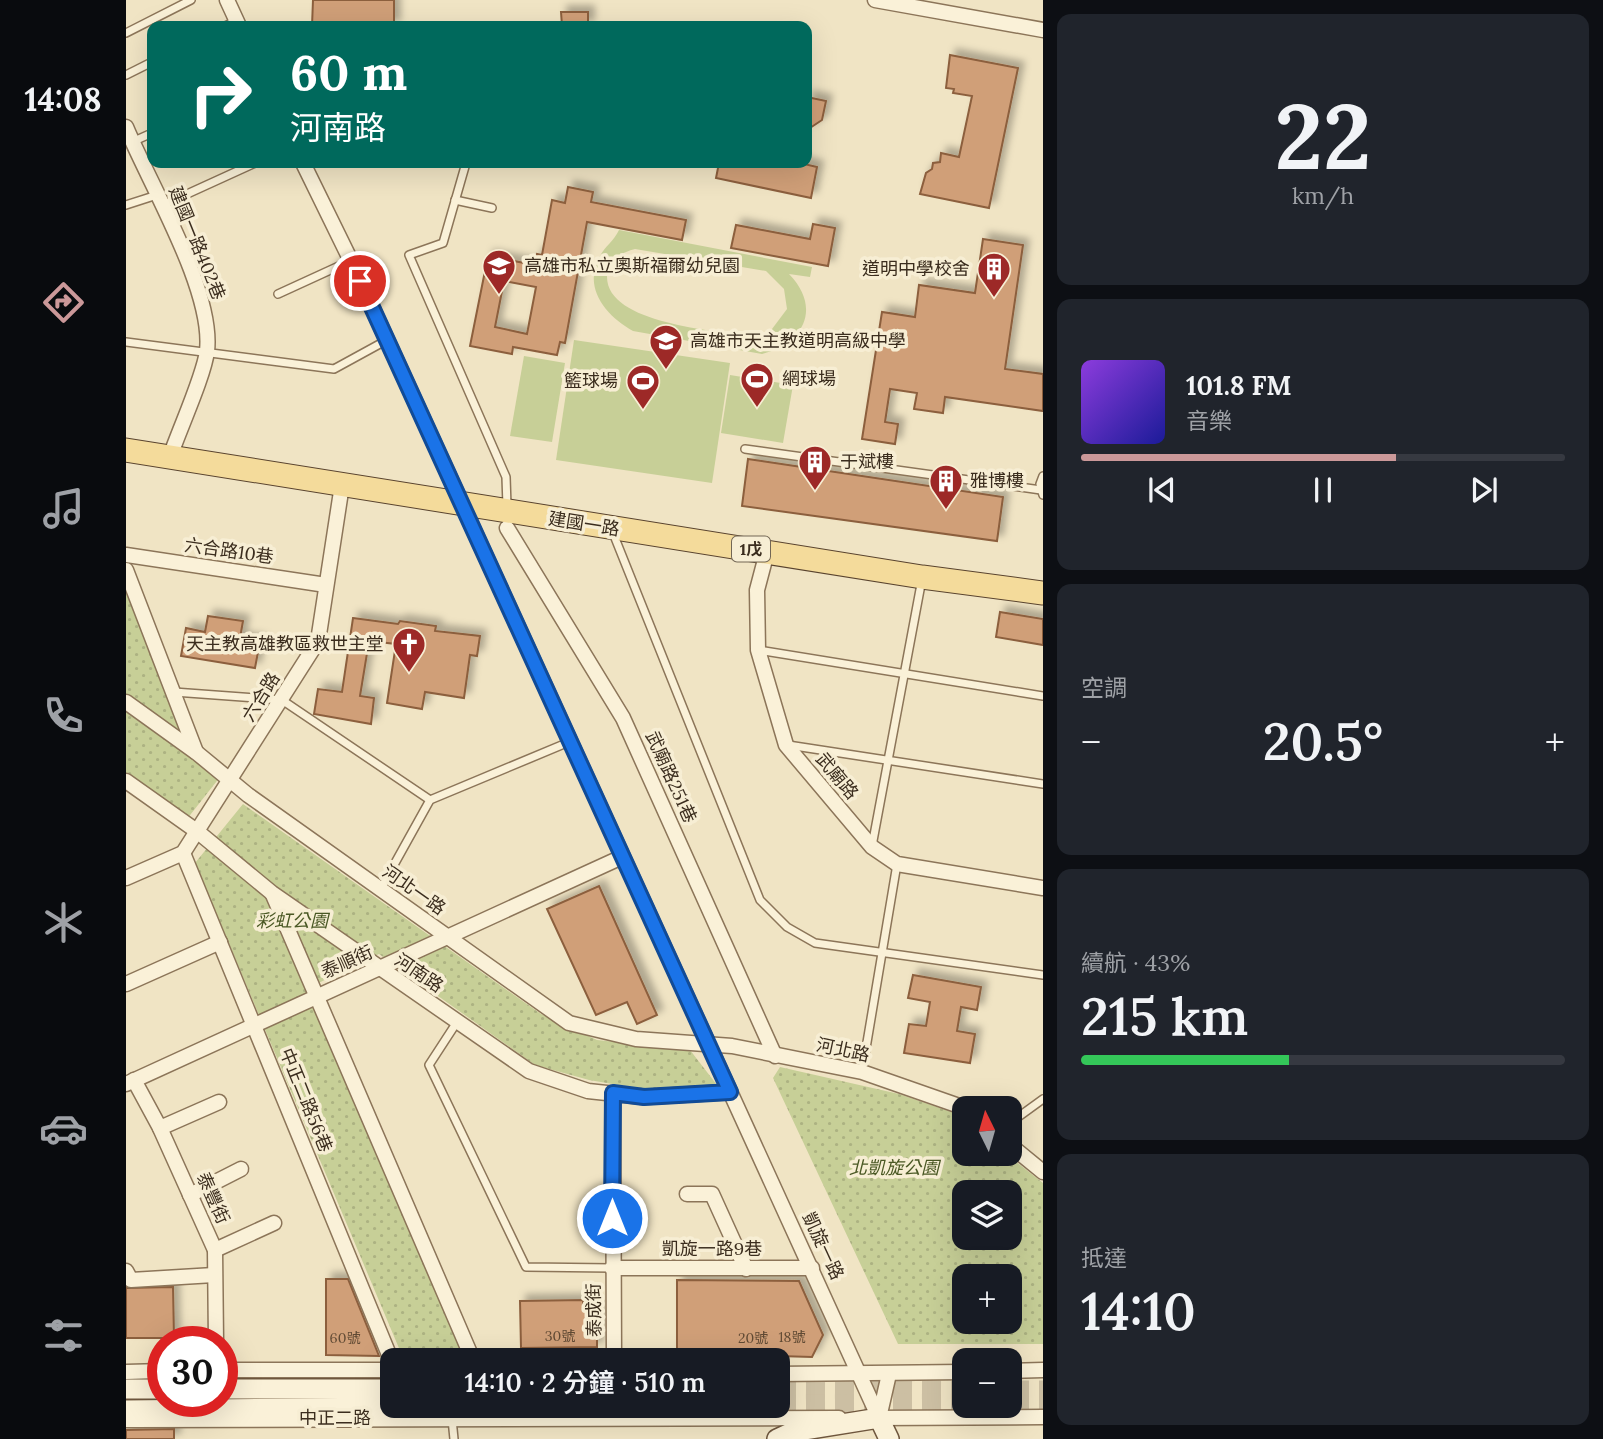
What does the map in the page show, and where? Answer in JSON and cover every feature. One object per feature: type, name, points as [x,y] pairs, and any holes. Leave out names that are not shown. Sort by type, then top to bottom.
[{"type":"main road","name":"建國一路","points":[[126,450],[460,503],[507,519],[612,529],[1043,593]]},
{"type":"street","points":[[227,0],[233,21]]},
{"type":"street","points":[[875,0],[1043,30]]},
{"type":"street","name":"建國一路402巷","points":[[128,133],[196,284],[206,321],[207,353],[170,457]]},
{"type":"street","points":[[305,168],[351,261],[710,1047]]},
{"type":"street","name":"六合路","points":[[183,853],[318,641],[342,485]]},
{"type":"street","name":"武廟路251巷","points":[[507,519],[623,718],[775,1056]]},
{"type":"street","name":"武廟路","points":[[767,552],[757,590],[758,650],[786,745],[872,847],[897,864],[1043,888]]},
{"type":"street","name":"六合路10巷","points":[[126,555],[326,584]]},
{"type":"street","points":[[126,570],[197,753]]},
{"type":"street","name":"河北一路","points":[[126,702],[197,753],[230,783],[569,1023],[636,1039],[710,1047]]},
{"type":"street","name":"河南路","points":[[126,781],[198,832],[272,893],[529,1071],[588,1091],[644,1097],[730,1092]]},
{"type":"street","points":[[126,878],[183,853]]},
{"type":"street","name":"中正二路56巷","points":[[183,853],[386,1348]]},
{"type":"street","name":"泰順街","points":[[130,1082],[622,858]]},
{"type":"street","points":[[272,893],[468,1348]]},
{"type":"street","points":[[126,984],[219,942]]},
{"type":"street","name":"河北路","points":[[710,1047],[732,1046],[862,1072],[952,1103]]},
{"type":"street","name":"凱旋一路","points":[[710,1047],[879,1418]]},
{"type":"street","name":"泰豐街","points":[[130,1082],[160,1128],[215,1250],[216,1326]]},
{"type":"street","name":"泰成街","points":[[613,1093],[614,1348]]},
{"type":"street","points":[[160,1128],[219,1102]]},
{"type":"street","points":[[1022,1154],[1043,1172]]},
{"type":"street","points":[[190,1195],[242,1169]]},
{"type":"street","points":[[687,1194],[712,1194],[746,1269]]},
{"type":"street","points":[[215,1250],[274,1223]]},
{"type":"street","name":"凱旋一路9巷","points":[[612,1268],[812,1268]]},
{"type":"street","points":[[126,1271],[131,1280],[214,1275]]},
{"type":"street","points":[[238,1370],[380,1370]]},
{"type":"street","points":[[1022,1371],[1043,1370]]},
{"type":"street","points":[[126,1372],[147,1371]]},
{"type":"street","points":[[790,1374],[952,1372]]},
{"type":"street","points":[[889,1374],[879,1418],[889,1439]]},
{"type":"street","points":[[126,1389],[147,1389]]},
{"type":"street","name":"中正二路","points":[[238,1389],[380,1389]]},
{"type":"street","name":"中正二路","points":[[126,1410],[380,1407]]},
{"type":"street","name":"中正二路","points":[[790,1418],[1043,1417]]},
{"type":"street","name":"中正二路","points":[[126,1420],[452,1418]]},
{"type":"street","points":[[777,1439],[792,1432],[879,1418]]},
{"type":"street","points":[[824,1439],[879,1418]]},
{"type":"lane","points":[[150,21],[191,0]]},
{"type":"lane","points":[[126,33],[147,22]]},
{"type":"lane","points":[[126,75],[147,64]]},
{"type":"lane","points":[[128,133],[147,133]]},
{"type":"lane","points":[[126,205],[160,200],[242,168]]},
{"type":"lane","points":[[465,168],[443,243],[409,255],[506,477],[507,519]]},
{"type":"lane","points":[[455,200],[492,208]]},
{"type":"lane","points":[[278,293],[351,261]]},
{"type":"lane","points":[[126,342],[334,369],[387,340]]},
{"type":"lane","points":[[745,449],[1042,493],[1043,476]]},
{"type":"lane","points":[[612,529],[760,900],[787,927],[815,943],[1043,975]]},
{"type":"lane","points":[[872,847],[922,577]]},
{"type":"lane","points":[[758,650],[1043,696]]},
{"type":"lane","points":[[173,692],[282,700],[430,800]]},
{"type":"lane","points":[[380,890],[430,800],[569,742]]},
{"type":"lane","points":[[786,745],[1043,784]]},
{"type":"lane","points":[[862,1072],[897,864]]},
{"type":"lane","points":[[457,1023],[429,1065],[526,1267],[612,1268]]},
{"type":"lane","points":[[1022,1114],[1043,1099]]},
{"type":"lane","points":[[452,1418],[454,1439]]},
{"type":"green space","points":[[619,230],[812,267],[810,277],[789,274],[805,299],[804,323],[789,342],[762,354],[633,331],[606,309],[595,290],[595,268],[602,252]],"holes":[[[635,249],[766,271],[784,289],[787,309],[769,333],[752,337],[690,327],[643,315],[624,305],[611,292],[607,276],[612,261]]]},
{"type":"green space","name":"籃球場","points":[[574,340],[730,363],[712,483],[556,460]]},
{"type":"green space","points":[[524,356],[565,363],[552,442],[510,436]]},
{"type":"green space","name":"網球場","points":[[730,375],[793,385],[783,443],[721,433]]},
{"type":"green space","points":[[126,587],[182,734],[126,695]]},
{"type":"green space","points":[[126,712],[220,777],[187,819],[126,776]]},
{"type":"green space","name":"彩虹公園","points":[[243,804],[541,1014],[597,1040],[690,1050],[717,1085],[642,1089],[589,1080],[535,1065],[379,954],[308,988],[462,1348],[399,1348],[195,863]]},
{"type":"green space","name":"北凱旋公園","points":[[780,1067],[899,1094],[952,1112],[952,1166],[1021,1166],[1043,1183],[1043,1344],[898,1344],[773,1078]]},
{"type":"building","points":[[313,0],[394,0],[394,21],[312,21]]},
{"type":"building","points":[[561,12],[588,12],[588,21],[562,21]]},
{"type":"building","points":[[950,55],[1018,68],[989,208],[920,194],[926,173],[932,169],[933,163],[940,162],[941,153],[959,157],[972,96],[953,93],[954,89],[946,88]]},
{"type":"building","points":[[812,98],[826,101],[822,120],[812,127]]},
{"type":"building","points":[[817,167],[811,198],[716,178],[718,168]]},
{"type":"building","points":[[568,187],[593,192],[591,202],[686,220],[682,240],[587,222],[565,343],[560,342],[557,355],[513,347],[512,354],[470,346],[488,256],[535,265],[537,254],[542,255],[552,200],[565,203]],"holes":[[[504,281],[536,287],[527,334],[495,327]]]},
{"type":"building","points":[[813,224],[835,228],[828,266],[731,248],[736,225],[810,239]]},
{"type":"building","points":[[983,239],[1023,245],[1005,369],[1043,374],[1043,411],[945,397],[943,413],[914,409],[917,393],[890,389],[885,422],[898,424],[895,444],[862,439],[882,312],[915,317],[919,285],[975,293]]},
{"type":"building","points":[[748,459],[1003,497],[997,541],[742,506]]},
{"type":"building","points":[[1000,612],[1043,619],[1043,645],[996,637]]},
{"type":"building","points":[[208,616],[243,621],[240,638],[260,641],[255,668],[181,656],[186,628],[205,632]]},
{"type":"building","name":"天主教高雄教區救世主堂","points":[[353,618],[436,626],[435,631],[480,636],[477,656],[470,655],[464,698],[425,692],[422,709],[387,703],[396,644],[369,641],[360,696],[374,698],[371,724],[314,714],[318,689],[342,692]]},
{"type":"building","points":[[599,886],[657,1015],[637,1024],[627,1002],[596,1015],[547,909]]},
{"type":"building","points":[[913,975],[981,987],[977,1010],[961,1007],[957,1031],[975,1034],[970,1063],[904,1053],[909,1024],[926,1026],[930,1002],[908,998]]},
{"type":"building","points":[[326,1279],[348,1279],[379,1356],[326,1355]]},
{"type":"building","points":[[677,1280],[799,1281],[823,1335],[812,1357],[790,1356],[790,1348],[677,1348]]},
{"type":"building","points":[[173,1287],[174,1326],[147,1326],[147,1338],[126,1338],[126,1288]]},
{"type":"building","points":[[583,1300],[583,1307],[597,1306],[597,1347],[521,1348],[520,1301]]},
{"type":"building","points":[[174,1429],[174,1439],[126,1439],[126,1430]]},
{"type":"tunnel","points":[[790,1389],[952,1390]]},
{"type":"tunnel","points":[[1022,1390],[1043,1390]]},
{"type":"tunnel","points":[[790,1404],[952,1403]]},
{"type":"tunnel","points":[[1022,1403],[1043,1403]]},
{"type":"place","name":"高雄市私立奧斯福爾幼兒園","points":[[499,296]]},
{"type":"place","name":"道明中學校舍","points":[[994,299]]},
{"type":"place","name":"高雄市天主教道明高級中學","points":[[666,371]]},
{"type":"place","name":"網球場","points":[[757,409]]},
{"type":"place","name":"籃球場","points":[[643,411]]},
{"type":"place","name":"于斌樓","points":[[815,492]]},
{"type":"place","name":"雅博樓","points":[[946,511]]},
{"type":"place","name":"天主教高雄教區救世主堂","points":[[409,674]]},
{"type":"route","points":[[360,281],[730,1092],[644,1097],[613,1093],[612,1218]]}]
